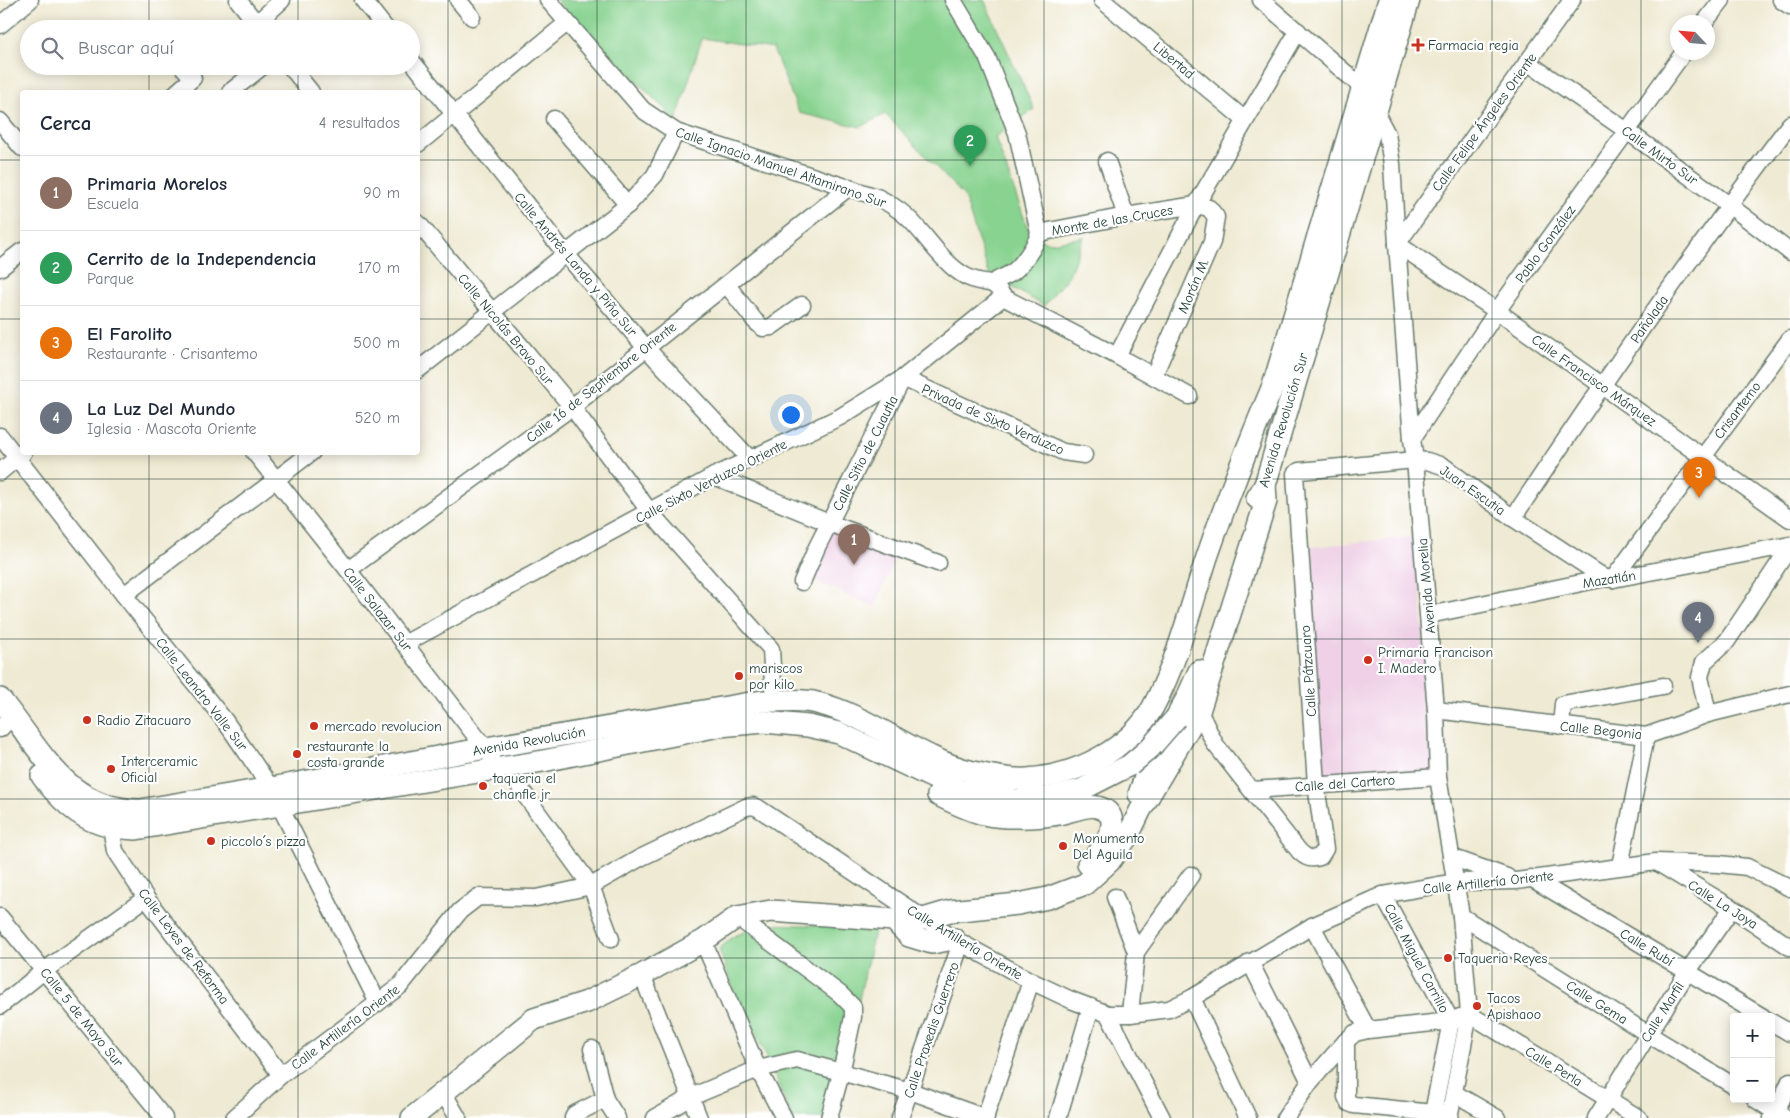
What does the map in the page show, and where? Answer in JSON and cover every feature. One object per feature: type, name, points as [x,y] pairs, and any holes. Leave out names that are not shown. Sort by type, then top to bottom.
[{"type":"main road","name":"Avenida Revolución Sur","points":[[1091,763],[1136,731],[1152,708],[1165,683],[1208,554],[1248,444],[1273,386],[1388,0]]},
{"type":"main road","name":"Avenida Revolución Sur","points":[[1081,790],[1141,763],[1150,748],[1176,718],[1197,678],[1216,624],[1243,532],[1254,504],[1265,485],[1409,0]]},
{"type":"main road","points":[[1176,691],[1268,417],[1274,395],[1273,386]]},
{"type":"main road","points":[[950,911],[1018,904],[1048,898],[1084,884],[1109,862],[1128,836],[1140,811],[1199,711],[1266,501],[1265,485]]},
{"type":"main road","name":"Avenida Revolución","points":[[0,699],[4,722],[56,774],[114,818],[140,810],[275,797],[543,762],[719,726],[764,722],[787,723],[839,733],[958,790],[1016,800],[1046,798],[1081,790]]},
{"type":"main road","name":"Avenida Revolución","points":[[275,797],[486,748],[762,701],[793,700],[815,702],[836,708],[936,758],[964,770],[993,777],[1025,779],[1055,776],[1091,763]]},
{"type":"main road","points":[[412,1118],[534,1019],[587,1002],[642,975],[703,941],[737,917],[771,911],[894,920],[923,919],[1030,890],[1036,886],[1073,876],[1093,859],[1113,824],[1111,816],[1095,806],[1051,815],[1006,816],[984,814],[951,802],[834,743],[815,728]]},
{"type":"main road","points":[[1030,890],[1036,892],[1050,890],[1079,879],[1098,864],[1115,844],[1134,805],[1141,763]]},
{"type":"main road","points":[[894,920],[909,936],[932,943],[958,941]]},
{"type":"street","points":[[0,25],[30,0]]},
{"type":"street","points":[[238,0],[254,20]]},
{"type":"street","points":[[264,20],[282,0]]},
{"type":"street","points":[[363,0],[379,20]]},
{"type":"street","points":[[458,0],[472,17]]},
{"type":"street","name":"Calle Ignacio Manuel Altamirano Sur","points":[[548,0],[644,110],[676,132],[877,197],[893,205],[906,216],[956,270],[972,279],[992,282]]},
{"type":"street","points":[[953,0],[987,57],[1017,133],[1039,233]]},
{"type":"street","name":"Libertad","points":[[1102,0],[1245,120]]},
{"type":"street","name":"Avenida Morelia","points":[[1261,0],[1362,88],[1387,134],[1392,164],[1412,439],[1429,615],[1436,710],[1438,777],[1461,916],[1469,1014],[1454,1093],[1440,1116]]},
{"type":"street","name":"Calle Felipe Ángeles Oriente","points":[[1397,244],[1572,0]]},
{"type":"street","points":[[1710,15],[1722,0]]},
{"type":"street","points":[[1781,0],[1790,6]]},
{"type":"street","points":[[420,142],[567,23]]},
{"type":"street","name":"Monte de las Cruces","points":[[1117,356],[1196,205],[1298,31]]},
{"type":"street","name":"Pablo González","points":[[1412,439],[1497,311],[1678,60]]},
{"type":"street","name":"Calle Mirto Sur","points":[[1527,62],[1729,204],[1790,251]]},
{"type":"street","name":"Calle Andrés Landa y Piña Sur","points":[[420,71],[565,253],[646,348],[750,459]]},
{"type":"street","points":[[179,90],[193,78],[190,75]]},
{"type":"street","points":[[233,90],[252,75]]},
{"type":"street","points":[[297,75],[309,90]]},
{"type":"street","points":[[554,119],[628,205]]},
{"type":"street","points":[[0,121],[20,146]]},
{"type":"street","name":"Pañolada","points":[[1513,518],[1602,385],[1729,204],[1790,124]]},
{"type":"street","points":[[420,368],[628,205],[654,175],[676,132]]},
{"type":"street","points":[[1107,161],[1126,216]]},
{"type":"street","name":"Calle 16 de Septiembre Oriente","points":[[348,570],[572,407],[849,187]]},
{"type":"street","name":"Monte de las Cruces","points":[[992,282],[1013,271],[1024,260],[1038,238],[1039,233],[1196,205]]},
{"type":"street","name":"Morán M.","points":[[1154,375],[1212,242],[1216,218],[1209,208],[1196,205]]},
{"type":"street","name":"Calle Nicolás Bravo Sur","points":[[420,225],[572,407],[650,512],[771,649],[774,702]]},
{"type":"street","name":"Calle Francisco Márquez","points":[[1397,244],[1497,311],[1790,519]]},
{"type":"street","points":[[0,268],[20,253]]},
{"type":"street","points":[[992,282],[999,288],[1002,297],[1154,375],[1189,396]]},
{"type":"street","points":[[727,285],[763,328],[772,327],[802,305]]},
{"type":"street","name":"Calle Sixto Verduzco Oriente","points":[[404,644],[714,476],[840,417],[903,378],[1002,297]]},
{"type":"street","name":"Crisantemo","points":[[1609,579],[1790,339]]},
{"type":"street","name":"Privada de Sixto Verduzco","points":[[903,378],[1063,452],[1084,454]]},
{"type":"street","name":"Calle Sitio de Cuautla","points":[[802,582],[829,523],[903,378]]},
{"type":"street","name":"Calle Leandro Valle Sur","points":[[0,436],[20,454]]},
{"type":"street","points":[[0,472],[21,455]]},
{"type":"street","name":"Calle Leandro Valle Sur","points":[[21,455],[124,595],[226,721],[275,797],[378,1003]]},
{"type":"street","name":"Calle Salazar Sur","points":[[256,455],[348,570],[500,768]]},
{"type":"street","points":[[124,595],[308,455]]},
{"type":"street","name":"Juan Escutia","points":[[1295,474],[1299,471],[1415,460],[1427,461],[1443,466],[1513,518],[1609,579]]},
{"type":"street","name":"Calle Pátzcuaro","points":[[1252,790],[1304,856],[1312,860],[1320,857],[1325,849],[1316,784],[1295,474]]},
{"type":"street","points":[[714,476],[829,523],[938,563]]},
{"type":"street","points":[[1708,714],[1700,677],[1704,662],[1727,641],[1790,546]]},
{"type":"street","name":"Mazatlán","points":[[1429,615],[1609,579],[1790,546]]},
{"type":"street","points":[[1561,726],[1563,704],[1662,686]]},
{"type":"street","name":"Calle Begonia","points":[[1436,710],[1646,736],[1708,714],[1790,694]]},
{"type":"street","points":[[1199,711],[1214,744],[1252,790]]},
{"type":"street","points":[[1620,866],[1646,736]]},
{"type":"street","name":"Calle del Cartero","points":[[1252,790],[1316,784],[1438,777]]},
{"type":"street","points":[[520,788],[591,886],[611,939]]},
{"type":"street","name":"Calle Artillería Oriente","points":[[234,1118],[281,1075],[378,1003],[407,979],[460,911],[478,898],[536,898],[591,886],[649,854],[746,807],[753,806],[958,941],[1031,981],[1071,1000],[1108,1014],[1130,1014],[1169,1009],[1192,998],[1312,926],[1383,895],[1455,882],[1523,879],[1656,862],[1747,867],[1790,888]]},
{"type":"street","name":"Calle Leyes de Reforma","points":[[114,818],[115,851],[146,898],[281,1075]]},
{"type":"street","name":"Calle Rubí","points":[[1451,856],[1523,879],[1688,971],[1756,1013]]},
{"type":"street","name":"Calle La Joya","points":[[1656,862],[1732,908],[1790,947]]},
{"type":"street","points":[[1136,952],[1191,875]]},
{"type":"street","name":"Calle Miguel Carrillo","points":[[1383,895],[1451,1021]]},
{"type":"street","points":[[1115,897],[1136,952],[1130,1014]]},
{"type":"street","points":[[0,1006],[45,970],[146,898]]},
{"type":"street","name":"Calle Marfil","points":[[1596,1118],[1688,971],[1732,908]]},
{"type":"street","name":"Calle Gema","points":[[1461,916],[1730,1084]]},
{"type":"street","name":"Calle 5 de Mayo Sur","points":[[0,917],[164,1118]]},
{"type":"street","points":[[737,917],[840,994],[852,1007],[854,1017],[829,1118]]},
{"type":"street","points":[[1312,926],[1368,1030]]},
{"type":"street","points":[[703,941],[758,1069],[784,1118]]},
{"type":"street","name":"Calle Praxedis Guerrero","points":[[900,1118],[958,941]]},
{"type":"street","points":[[1250,962],[1310,1082]]},
{"type":"street","points":[[642,975],[699,1118]]},
{"type":"street","points":[[655,1118],[691,1097],[758,1069],[797,1060],[910,1091],[985,1118],[1031,981]]},
{"type":"street","points":[[1192,998],[1248,1118]]},
{"type":"street","points":[[1058,1118],[1091,1007]]},
{"type":"street","points":[[1108,1014],[1162,1118]]},
{"type":"street","points":[[1286,1118],[1310,1082],[1355,1033],[1451,1021],[1469,1014]]},
{"type":"street","name":"Calle Perla","points":[[1469,1014],[1639,1118]]},
{"type":"street","points":[[1346,1041],[1346,1097],[1349,1103],[1440,1116],[1451,1021]]},
{"type":"street","points":[[1775,1024],[1790,1033]]},
{"type":"street","points":[[592,1049],[605,1099],[617,1118]]},
{"type":"street","points":[[1760,1103],[1778,1116],[1790,1081]]},
{"type":"street","points":[[443,1092],[458,1118]]},
{"type":"street","points":[[1454,1093],[1497,1118]]},
{"type":"street","points":[[572,1118],[575,1114],[605,1099]]},
{"type":"shaded area","points":[[832,528],[898,552],[875,607],[810,579]]},
{"type":"shaded area","name":"Primaria Francison I. Madero","points":[[1417,536],[1433,772],[1319,779],[1303,548]]},
{"type":"green space","points":[[556,0],[984,0],[1034,109],[995,137],[1027,226],[1035,238],[1050,243],[1084,237],[1069,275],[1044,306],[989,274],[964,196],[885,114],[861,127],[799,113],[773,49],[702,38],[676,121]]},
{"type":"green space","points":[[767,924],[875,927],[854,1022],[826,1118],[792,1118],[769,1061],[736,996],[719,949],[734,936]]},
{"type":"tunnel","points":[[1160,736],[1176,691]]},
{"type":"place","name":"Farmacia regia","points":[[1418,45]]},
{"type":"place","name":"Cerrito de la Independencia","points":[[970,166]]},
{"type":"place","name":"El Farolito","points":[[1699,498]]},
{"type":"place","name":"Primaria Morelos","points":[[854,565]]},
{"type":"place","name":"La Luz Del Mundo","points":[[1698,643]]},
{"type":"place","name":"Primaria Francison I. Madero","points":[[1368,660]]},
{"type":"place","name":"mariscos por kilo","points":[[739,676]]},
{"type":"place","name":"Radio Zitacuaro","points":[[87,720]]},
{"type":"place","name":"mercado revolucion","points":[[314,726]]},
{"type":"place","name":"restaurante la costa grande","points":[[297,754]]},
{"type":"place","name":"Interceramic Oficial","points":[[111,769]]},
{"type":"place","name":"taqueria el chanfle jr","points":[[483,786]]},
{"type":"place","name":"piccolo´s pizza","points":[[211,841]]},
{"type":"place","name":"Monumento Del Aguila","points":[[1063,846]]},
{"type":"place","name":"Taqueria Reyes","points":[[1448,958]]},
{"type":"place","name":"Tacos Apishaoo","points":[[1477,1006]]}]
